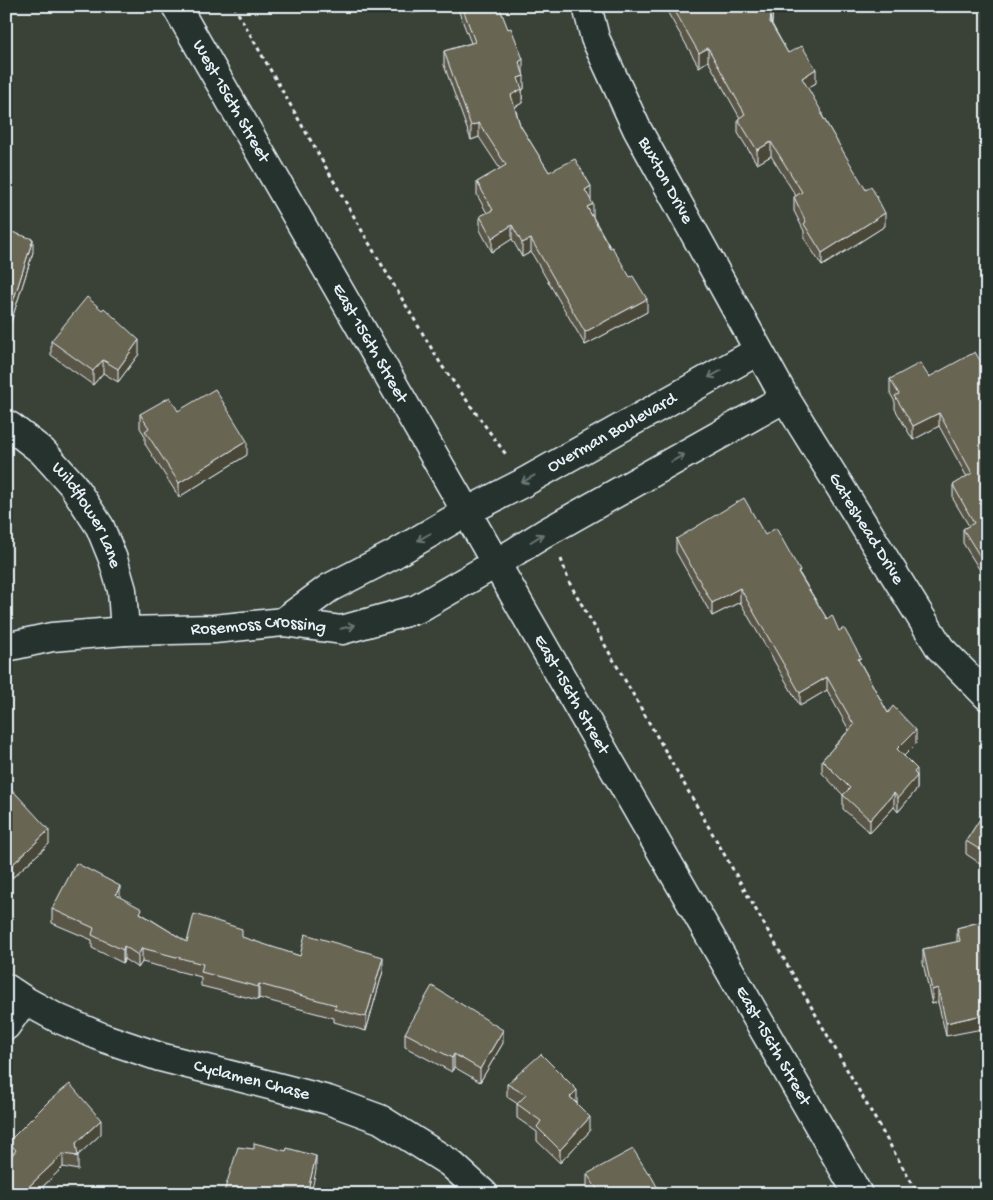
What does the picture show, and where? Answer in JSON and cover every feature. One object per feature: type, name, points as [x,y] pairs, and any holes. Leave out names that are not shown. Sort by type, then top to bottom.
[{"type":"street","name":"West 156th Street","points":[[176,6],[284,196]]},
{"type":"street","name":"Buxton Drive","points":[[587,6],[595,38],[637,130],[758,350]]},
{"type":"street","name":"East 156th Street","points":[[284,196],[858,1194]]},
{"type":"street","name":"Overman Boulevard","points":[[283,622],[329,588],[391,556],[466,512],[520,484],[758,350]]},
{"type":"street","name":"Gateshead Drive","points":[[758,350],[785,398],[940,648],[987,696]]},
{"type":"street","name":"Rosemoss Crossing","points":[[6,647],[52,637],[125,631],[214,629],[283,622],[342,630],[417,609],[547,532],[785,398]]},
{"type":"street","name":"Wildflower Lane","points":[[6,424],[42,451],[72,484],[100,528],[113,559],[122,590],[125,631]]},
{"type":"street","points":[[6,1026],[15,994]]},
{"type":"street","name":"Cyclamen Chase","points":[[15,994],[57,1018],[104,1038],[160,1057],[328,1100],[380,1119],[450,1163],[484,1194]]},
{"type":"path","points":[[234,6],[437,358],[504,452],[520,484]]},
{"type":"path","points":[[547,532],[560,557],[569,582],[918,1194]]},
{"type":"building","points":[[462,6],[499,6],[508,29],[511,28],[523,59],[519,62],[524,76],[518,78],[522,89],[511,95],[520,125],[549,172],[575,159],[591,186],[585,190],[593,204],[587,207],[610,248],[612,247],[630,277],[633,276],[647,299],[585,332],[531,239],[522,243],[512,225],[492,238],[480,216],[493,210],[477,182],[506,165],[479,123],[471,126],[444,51],[475,42]]},
{"type":"building","points":[[672,6],[772,6],[770,22],[788,53],[802,46],[816,69],[802,78],[866,190],[871,186],[885,213],[822,253],[804,224],[806,222],[794,197],[802,192],[771,142],[757,150],[738,119],[745,114],[708,48],[699,53]]},
{"type":"building","points":[[6,230],[33,239],[10,311],[6,310]]},
{"type":"building","points":[[87,297],[102,310],[104,308],[139,340],[118,369],[103,360],[93,371],[51,341]]},
{"type":"building","points":[[975,352],[987,372],[987,562],[984,557],[981,558],[963,529],[974,523],[953,485],[972,473],[939,413],[913,426],[895,396],[899,394],[890,379],[920,363],[929,377]]},
{"type":"building","points":[[215,389],[247,441],[179,483],[145,431],[149,428],[140,414],[170,397],[178,411]]},
{"type":"building","points":[[744,498],[765,535],[776,528],[800,571],[798,572],[827,619],[832,615],[839,631],[844,628],[861,658],[858,659],[888,713],[893,706],[916,730],[897,749],[917,769],[914,772],[917,776],[898,798],[894,793],[870,820],[843,795],[850,788],[822,760],[854,725],[827,677],[800,693],[740,588],[712,603],[676,539]]},
{"type":"building","points":[[6,783],[49,830],[12,865],[6,858]]},
{"type":"building","points":[[987,808],[987,854],[966,841]]},
{"type":"building","points":[[76,863],[120,886],[116,895],[142,909],[140,913],[187,942],[194,914],[242,929],[242,937],[300,956],[305,934],[383,957],[366,1017],[334,1009],[336,1005],[259,984],[258,987],[201,972],[203,964],[142,948],[138,955],[124,946],[123,950],[92,935],[94,928],[52,909]]},
{"type":"building","points":[[987,920],[987,1014],[946,1023],[938,988],[932,990],[923,949],[960,941],[957,928]]},
{"type":"building","points":[[432,986],[503,1030],[480,1069],[454,1054],[452,1058],[405,1033]]},
{"type":"building","points":[[541,1054],[577,1090],[570,1097],[590,1117],[560,1150],[537,1127],[541,1121],[517,1104],[526,1095],[507,1084]]},
{"type":"building","points":[[70,1084],[101,1120],[76,1143],[78,1156],[63,1154],[21,1194],[6,1194],[6,1163],[16,1150],[8,1142],[49,1101]]},
{"type":"building","points":[[254,1143],[286,1151],[287,1148],[316,1156],[307,1194],[230,1194],[224,1192],[238,1147],[254,1149]]},
{"type":"building","points":[[633,1149],[661,1194],[600,1194],[587,1174]]}]
